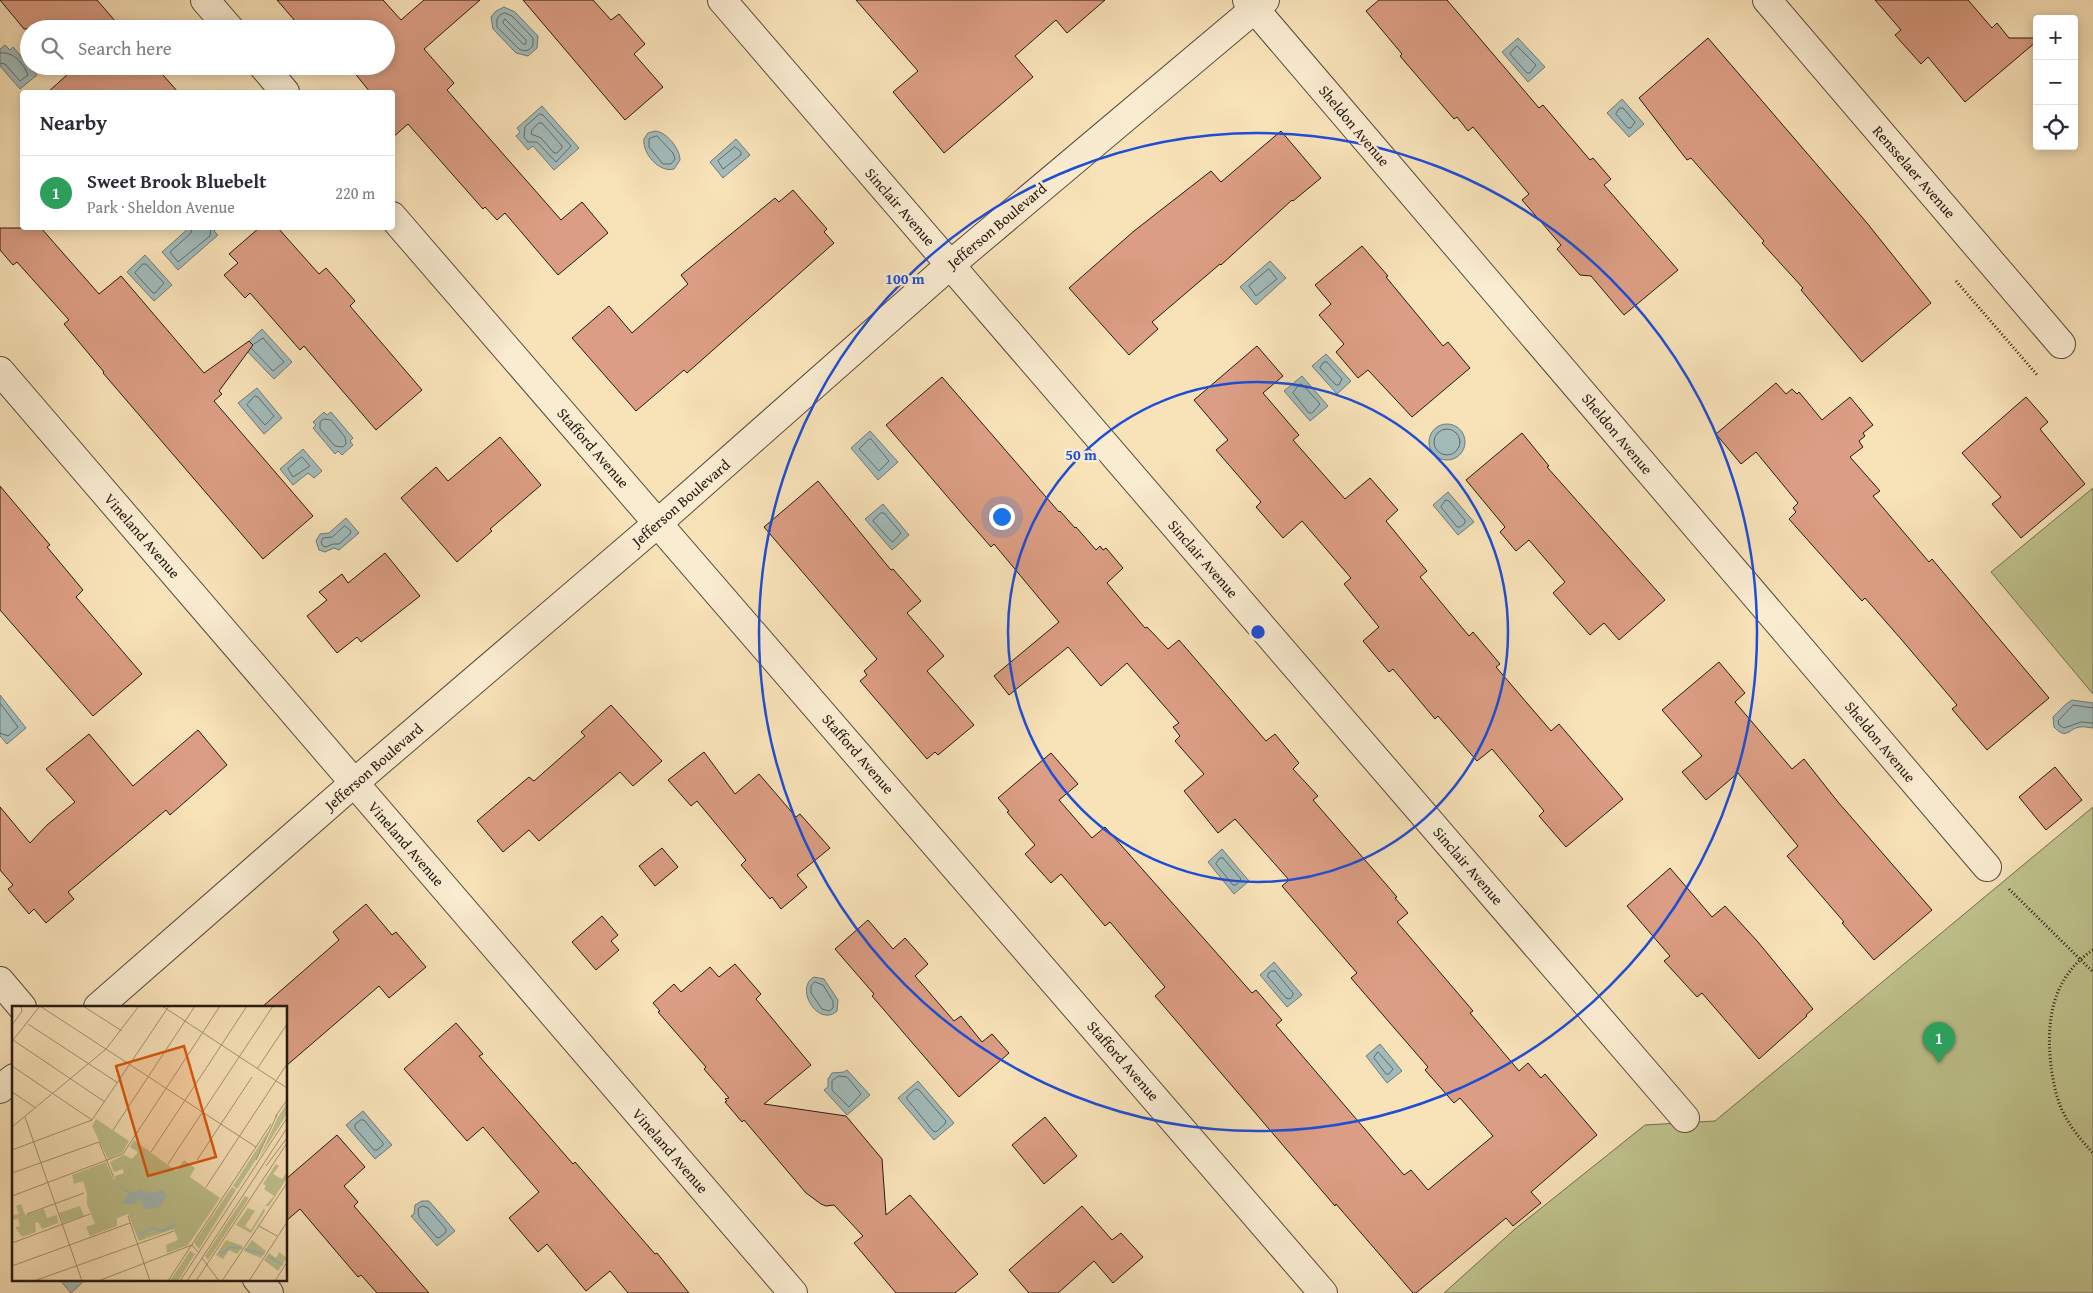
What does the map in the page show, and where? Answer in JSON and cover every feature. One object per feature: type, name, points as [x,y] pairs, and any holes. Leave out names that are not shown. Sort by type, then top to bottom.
[{"type":"street","points":[[205,0],[222,20]]},
{"type":"street","name":"Sinclair Avenue","points":[[722,0],[1685,1118]]},
{"type":"street","name":"Rensselaer Avenue","points":[[1766,0],[2061,344]]},
{"type":"street","name":"Jefferson Boulevard","points":[[99,1006],[354,783],[658,523],[950,265],[1255,3]]},
{"type":"street","name":"Sheldon Avenue","points":[[1255,3],[1987,867]]},
{"type":"street","points":[[271,75],[284,90]]},
{"type":"street","name":"Stafford Avenue","points":[[395,219],[1323,1293]]},
{"type":"street","name":"Vineland Avenue","points":[[0,371],[793,1293]]},
{"type":"street","points":[[0,981],[21,1006]]},
{"type":"street","points":[[0,1089],[12,1080]]},
{"type":"street","points":[[258,1280],[269,1293]]},
{"type":"path","points":[[1956,281],[2038,376]]},
{"type":"path","points":[[1987,867],[2093,972]]},
{"type":"path","points":[[2093,950],[2080,959],[2071,969],[2056,996],[2051,1011],[2050,1058],[2054,1086],[2061,1109],[2073,1131],[2093,1153]]},
{"type":"green space","points":[[2093,488],[2093,694],[1991,572]]},
{"type":"green space","points":[[2093,807],[2093,1293],[1444,1293],[1515,1229],[1645,1125],[1715,1121]]},
{"type":"water","points":[[504,7],[515,12],[538,36],[537,48],[528,56],[516,53],[493,29],[491,17],[496,11]]},
{"type":"water","points":[[1518,38],[1545,67],[1528,82],[1502,52]]},
{"type":"water","points":[[5,45],[10,50],[13,47],[20,55],[20,75],[37,75],[20,89],[0,66],[0,49]]},
{"type":"water","points":[[1622,99],[1644,124],[1629,137],[1607,113]]},
{"type":"water","points":[[542,106],[579,148],[554,170],[533,146],[528,150],[516,136],[520,132],[517,128]]},
{"type":"water","points":[[655,131],[664,134],[678,151],[680,160],[674,169],[663,168],[657,165],[646,150],[644,139],[648,133]]},
{"type":"water","points":[[736,139],[750,155],[723,178],[710,162]]},
{"type":"water","points":[[187,230],[215,230],[214,231],[218,235],[178,270],[162,252]]},
{"type":"water","points":[[145,255],[172,285],[154,301],[127,272]]},
{"type":"water","points":[[1270,261],[1286,278],[1256,305],[1240,287]]},
{"type":"water","points":[[262,329],[292,362],[274,379],[243,347]]},
{"type":"water","points":[[1326,354],[1351,381],[1337,394],[1312,366]]},
{"type":"water","points":[[1302,376],[1328,406],[1310,421],[1284,391]]},
{"type":"water","points":[[257,388],[282,418],[264,434],[238,403]]},
{"type":"water","points":[[324,412],[327,415],[331,412],[353,438],[350,441],[353,445],[342,455],[338,451],[335,454],[313,428],[316,425],[313,422]]},
{"type":"water","points":[[1447,424],[1454,425],[1460,429],[1464,435],[1464,449],[1460,455],[1454,459],[1447,460],[1440,459],[1434,455],[1430,449],[1429,442],[1430,435],[1434,429],[1440,425]]},
{"type":"water","points":[[870,431],[898,462],[878,480],[851,448]]},
{"type":"water","points":[[303,449],[322,471],[314,478],[308,473],[293,485],[280,469]]},
{"type":"water","points":[[1448,492],[1474,522],[1458,535],[1433,505]]},
{"type":"water","points":[[883,504],[909,535],[892,550],[865,519]]},
{"type":"water","points":[[346,518],[359,533],[339,550],[334,548],[325,552],[319,550],[316,541],[320,534],[329,533]]},
{"type":"water","points":[[0,695],[26,728],[7,744],[0,736]]},
{"type":"water","points":[[2072,700],[2093,703],[2093,728],[2080,727],[2068,733],[2062,733],[2054,727],[2053,717]]},
{"type":"water","points":[[1222,849],[1249,881],[1234,894],[1208,862]]},
{"type":"water","points":[[1274,962],[1302,995],[1287,1007],[1260,975]]},
{"type":"water","points":[[814,977],[824,979],[838,1000],[837,1011],[830,1015],[816,1011],[807,997],[806,989],[808,982]]},
{"type":"water","points":[[1380,1044],[1402,1071],[1387,1083],[1366,1056]]},
{"type":"water","points":[[847,1070],[870,1095],[847,1115],[824,1090],[828,1087],[828,1079],[832,1073]]},
{"type":"water","points":[[918,1081],[954,1123],[934,1140],[898,1098]]},
{"type":"water","points":[[363,1111],[392,1145],[375,1159],[346,1125]]},
{"type":"water","points":[[422,1201],[429,1201],[455,1231],[437,1246],[411,1216],[414,1214],[415,1205]]},
{"type":"water","points":[[60,1280],[85,1280],[71,1293]]},
{"type":"building","points":[[0,0],[97,0],[114,20],[20,20],[20,24]]},
{"type":"building","points":[[277,0],[383,0],[401,20],[424,0],[480,0],[424,49],[454,83],[447,90],[561,220],[582,202],[608,233],[558,275],[505,213],[497,220],[485,207],[483,209],[408,124],[395,135],[395,90],[368,90],[356,75],[395,75],[395,20],[294,20]]},
{"type":"building","points":[[523,0],[593,0],[611,20],[619,14],[645,44],[634,54],[663,87],[625,120]]},
{"type":"building","points":[[856,0],[1105,0],[1067,33],[1056,20],[1015,56],[1033,77],[944,153],[893,92],[918,71]]},
{"type":"building","points":[[1379,0],[1447,0],[1539,108],[1543,105],[1590,160],[1593,158],[1611,179],[1604,185],[1678,270],[1624,315],[1591,276],[1580,275],[1557,249],[1561,245],[1522,200],[1529,194],[1473,127],[1468,131],[1457,117],[1454,119],[1400,56],[1402,54],[1366,11]]},
{"type":"building","points":[[1875,0],[1968,0],[1992,28],[1997,23],[2009,38],[2033,38],[2033,44],[1965,102],[1928,57],[1921,64],[1895,35],[1901,30]]},
{"type":"building","points":[[1708,38],[1867,223],[1931,303],[1862,362],[1801,290],[1803,288],[1762,243],[1764,241],[1691,158],[1687,160],[1639,98]]},
{"type":"building","points":[[67,75],[163,75],[176,90],[50,90]]},
{"type":"building","points":[[1281,131],[1321,178],[1292,200],[1221,265],[1152,322],[1158,329],[1129,355],[1069,288],[1134,231],[1211,171],[1221,182]]},
{"type":"building","points":[[793,190],[827,229],[824,232],[834,243],[687,373],[684,370],[636,411],[572,338],[609,306],[632,333],[688,284],[681,275],[775,198],[779,202]]},
{"type":"building","points":[[0,228],[43,230],[99,294],[121,276],[204,373],[249,341],[253,345],[219,391],[222,394],[214,401],[313,516],[263,559],[103,373],[64,324],[69,320],[17,262],[13,265],[0,250]]},
{"type":"building","points":[[257,230],[280,230],[319,274],[326,268],[355,301],[350,306],[422,390],[376,430],[304,346],[300,350],[250,293],[245,298],[224,275],[238,263],[229,254]]},
{"type":"building","points":[[1362,246],[1443,346],[1448,342],[1470,368],[1412,417],[1368,370],[1358,378],[1336,352],[1344,344],[1319,315],[1331,304],[1315,285]]},
{"type":"building","points":[[1257,346],[1283,376],[1263,393],[1299,435],[1293,440],[1345,499],[1370,478],[1398,510],[1386,521],[1427,571],[1420,577],[1469,636],[1473,632],[1500,664],[1496,667],[1551,731],[1559,724],[1623,799],[1566,847],[1539,816],[1544,811],[1492,749],[1477,761],[1438,716],[1435,719],[1393,669],[1389,672],[1363,641],[1379,627],[1344,584],[1351,578],[1302,521],[1283,538],[1256,507],[1261,502],[1216,450],[1228,440],[1194,400]]},
{"type":"building","points":[[942,377],[1059,512],[1076,527],[1096,550],[1100,546],[1103,550],[1106,548],[1123,568],[1107,583],[1145,628],[1147,627],[1168,649],[1179,640],[1266,741],[1275,734],[1299,763],[1293,769],[1318,796],[1313,800],[1397,897],[1395,898],[1408,913],[1397,922],[1473,1011],[1470,1013],[1519,1071],[1528,1063],[1541,1078],[1545,1074],[1597,1135],[1531,1192],[1541,1203],[1513,1226],[1506,1218],[1416,1293],[1413,1293],[1336,1204],[1335,1206],[1155,996],[1165,987],[1110,922],[1105,926],[1061,874],[1051,883],[1025,854],[1035,845],[1007,812],[1009,811],[998,798],[1051,753],[1078,784],[1059,800],[1092,838],[1105,827],[1252,993],[1256,990],[1282,1020],[1276,1025],[1404,1175],[1411,1170],[1428,1190],[1493,1136],[1460,1098],[1454,1103],[1425,1070],[1428,1067],[1351,978],[1357,973],[1282,886],[1289,880],[1235,819],[1218,833],[1184,791],[1204,774],[1175,741],[1180,736],[1173,727],[1179,723],[1127,663],[1101,686],[1068,647],[1009,695],[994,676],[1059,622],[994,544],[991,547],[886,425]]},
{"type":"building","points":[[1776,383],[1786,394],[1792,389],[1797,394],[1799,392],[1822,420],[1850,397],[1873,425],[1863,433],[1865,436],[1859,441],[1863,447],[1850,457],[1880,491],[1873,496],[1929,562],[1932,559],[2049,698],[1987,750],[1952,709],[1957,705],[1901,639],[1865,598],[1862,601],[1789,519],[1796,512],[1793,508],[1798,503],[1756,452],[1741,464],[1716,434]]},
{"type":"building","points":[[2026,397],[2048,422],[2040,429],[2085,484],[2021,538],[1992,504],[2001,497],[1962,453]]},
{"type":"building","points":[[1522,433],[1549,466],[1547,467],[1665,600],[1619,640],[1604,623],[1590,635],[1553,593],[1565,582],[1529,540],[1516,551],[1500,532],[1505,527],[1466,480]]},
{"type":"building","points":[[500,437],[541,485],[490,529],[492,531],[457,562],[401,498],[436,467],[448,481]]},
{"type":"building","points":[[818,481],[891,570],[893,569],[921,601],[907,613],[944,656],[927,671],[974,725],[938,755],[935,752],[927,759],[860,681],[867,675],[864,671],[877,659],[764,527]]},
{"type":"building","points":[[0,486],[50,545],[47,547],[83,590],[76,597],[142,674],[93,716],[0,610]]},
{"type":"building","points":[[385,553],[420,596],[361,642],[357,637],[337,653],[307,616],[327,600],[319,592],[342,574],[348,583]]},
{"type":"building","points":[[1719,662],[1745,693],[1735,702],[1792,769],[1804,759],[1838,802],[1932,910],[1874,960],[1787,856],[1798,846],[1738,773],[1706,800],[1682,772],[1702,756],[1662,710]]},
{"type":"building","points":[[611,705],[662,761],[633,786],[620,772],[539,841],[529,830],[503,852],[477,821],[529,777],[534,781],[585,736],[581,732]]},
{"type":"building","points":[[198,730],[227,765],[170,815],[166,810],[68,892],[74,899],[46,923],[34,909],[29,914],[8,889],[13,885],[0,870],[0,807],[30,843],[47,825],[75,802],[46,769],[89,734],[133,786]]},
{"type":"building","points":[[704,752],[735,794],[759,774],[796,817],[800,814],[830,848],[797,875],[807,887],[781,909],[741,865],[746,860],[697,801],[691,806],[668,780]]},
{"type":"building","points":[[2055,767],[2082,800],[2046,830],[2019,797]]},
{"type":"building","points":[[662,848],[678,867],[655,886],[639,866]]},
{"type":"building","points":[[1670,868],[1712,917],[1725,906],[1758,942],[1813,1009],[1759,1059],[1702,993],[1697,997],[1664,961],[1670,956],[1627,906]]},
{"type":"building","points":[[366,904],[392,935],[396,932],[426,967],[389,998],[379,986],[288,1064],[288,1006],[263,1006],[339,940],[333,932]]},
{"type":"building","points":[[602,916],[618,935],[611,941],[619,950],[596,970],[572,942]]},
{"type":"building","points":[[868,920],[893,949],[905,938],[928,964],[915,976],[954,1021],[961,1016],[982,1042],[992,1034],[1009,1053],[959,1097],[872,996],[874,994],[835,949]]},
{"type":"building","points":[[735,964],[761,994],[756,999],[811,1065],[764,1104],[846,1116],[882,1159],[886,1215],[910,1195],[978,1274],[955,1293],[896,1293],[854,1243],[863,1236],[834,1205],[826,1206],[821,1204],[806,1193],[744,1120],[742,1122],[725,1102],[727,1101],[725,1099],[729,1098],[704,1069],[706,1067],[658,1012],[660,1011],[653,1003],[674,984],[681,992],[710,967],[719,977]]},
{"type":"building","points":[[456,1023],[483,1054],[479,1056],[573,1164],[575,1162],[655,1254],[657,1253],[689,1293],[628,1293],[610,1271],[586,1291],[547,1244],[538,1252],[509,1218],[539,1192],[483,1127],[467,1141],[404,1069]]},
{"type":"building","points":[[1045,1117],[1077,1156],[1044,1184],[1012,1145]]},
{"type":"building","points":[[337,1135],[365,1167],[344,1186],[358,1202],[354,1206],[429,1293],[377,1293],[361,1275],[358,1277],[300,1209],[288,1219],[288,1177]]},
{"type":"building","points":[[1082,1206],[1112,1240],[1121,1233],[1143,1257],[1113,1283],[1094,1261],[1058,1293],[1029,1293],[1009,1270]]},
{"type":"place","name":"Sweet Brook Bluebelt","points":[[1939,1063]]}]
